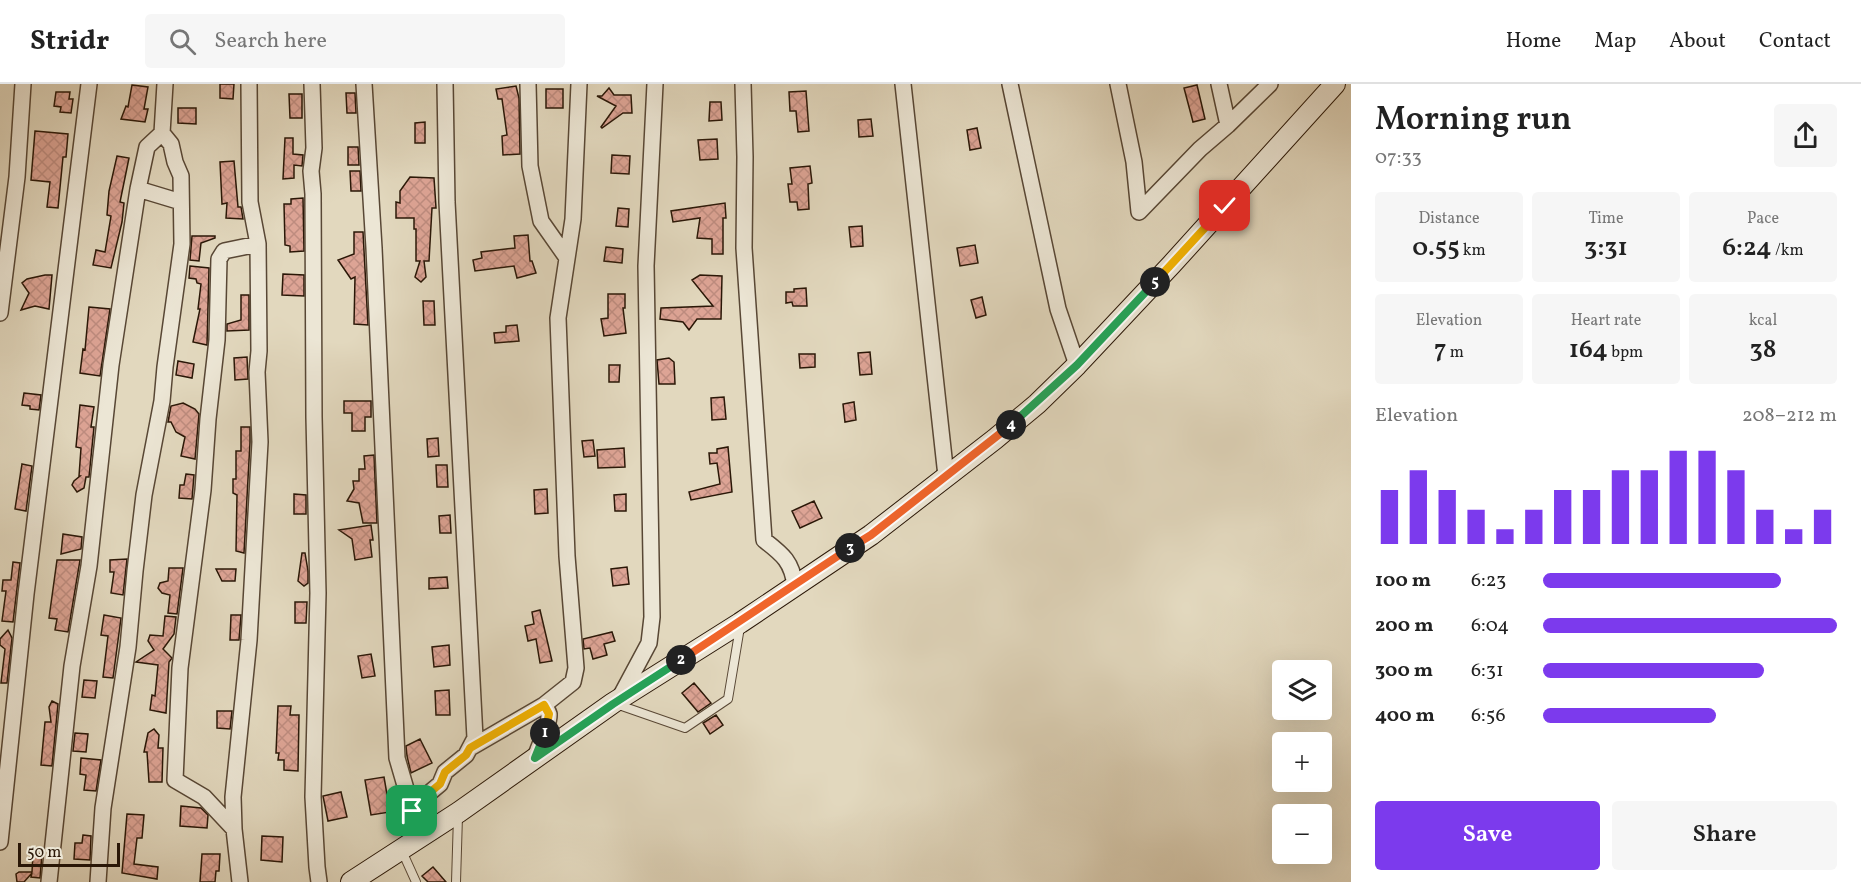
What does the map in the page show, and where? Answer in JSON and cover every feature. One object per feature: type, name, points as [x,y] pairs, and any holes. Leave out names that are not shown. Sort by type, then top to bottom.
[{"type":"main road","points":[[351,882],[459,812],[616,701],[740,623],[871,535],[995,439],[1037,404],[1077,365],[1335,84]]},
{"type":"street","points":[[0,313],[17,177],[23,84]]},
{"type":"street","points":[[0,842],[26,594],[89,84]]},
{"type":"street","points":[[98,882],[103,808],[128,647],[144,495],[162,401],[182,244],[181,176],[171,144],[162,133],[165,84]]},
{"type":"street","points":[[240,882],[233,797],[249,640],[260,442],[257,372],[259,351],[258,244],[250,202],[249,84]]},
{"type":"street","points":[[312,84],[314,148],[311,171],[314,216],[314,406],[318,593],[313,797],[319,882]]},
{"type":"street","points":[[364,84],[396,700],[397,758],[412,811],[408,845]]},
{"type":"street","points":[[412,811],[416,804],[440,784],[445,772],[466,755],[475,738],[447,202],[446,84]]},
{"type":"street","points":[[528,84],[530,166],[541,221],[567,258]]},
{"type":"street","points":[[470,748],[544,705],[573,682],[576,668],[567,556],[558,318],[573,219],[579,84]]},
{"type":"street","points":[[616,701],[649,643],[651,617],[646,266],[655,84]]},
{"type":"street","points":[[743,84],[744,248],[764,540],[779,551],[790,565],[794,573],[795,586]]},
{"type":"street","points":[[903,84],[946,476]]},
{"type":"street","points":[[1010,84],[1058,309],[1077,365]]},
{"type":"street","points":[[1118,84],[1134,162],[1139,212],[1200,149],[1270,84]]},
{"type":"street","points":[[1219,84],[1228,125]]},
{"type":"street","points":[[49,882],[72,666],[89,566],[111,365],[138,189],[147,147],[162,133]]},
{"type":"street","points":[[138,189],[181,202]]},
{"type":"street","points":[[234,828],[204,797],[175,780],[180,668],[214,377],[219,302],[219,259],[224,250],[258,244]]},
{"type":"street","points":[[535,758],[549,714],[544,705]]},
{"type":"lane","points":[[616,701],[685,728],[728,699],[740,623]]},
{"type":"lane","points":[[456,882],[459,812]]},
{"type":"lane","points":[[408,845],[416,882]]},
{"type":"building","points":[[220,84],[234,84],[233,99],[220,98]]},
{"type":"building","points":[[132,85],[148,87],[144,109],[148,109],[145,122],[121,119],[126,106],[128,107]]},
{"type":"building","points":[[1197,85],[1205,119],[1193,122],[1184,88]]},
{"type":"building","points":[[516,86],[519,98],[520,154],[503,155],[502,136],[507,135],[502,99],[498,99],[496,89]]},
{"type":"building","points":[[609,88],[614,95],[631,95],[632,113],[623,113],[602,128],[616,106],[597,96],[602,96]]},
{"type":"building","points":[[546,89],[563,89],[563,108],[546,108]]},
{"type":"building","points":[[806,91],[809,131],[798,132],[796,111],[790,111],[789,92]]},
{"type":"building","points":[[56,92],[70,92],[69,99],[73,99],[71,113],[60,112],[61,107],[54,106]]},
{"type":"building","points":[[346,93],[355,93],[356,113],[347,113]]},
{"type":"building","points":[[289,94],[302,94],[302,118],[290,118]]},
{"type":"building","points":[[710,102],[721,102],[722,120],[709,121]]},
{"type":"building","points":[[178,108],[196,108],[196,124],[178,123]]},
{"type":"building","points":[[871,119],[873,136],[859,137],[858,120]]},
{"type":"building","points":[[425,122],[425,143],[415,143],[415,123]]},
{"type":"building","points":[[977,128],[981,148],[970,150],[967,130]]},
{"type":"building","points":[[35,131],[68,134],[66,157],[63,157],[58,208],[47,207],[50,182],[31,180]]},
{"type":"building","points":[[285,138],[293,138],[293,154],[303,155],[302,166],[294,165],[294,178],[283,179]]},
{"type":"building","points":[[717,139],[718,159],[700,160],[698,140]]},
{"type":"building","points":[[348,147],[358,147],[359,165],[348,165]]},
{"type":"building","points":[[612,155],[630,156],[629,174],[611,173]]},
{"type":"building","points":[[117,156],[129,158],[120,202],[124,203],[122,222],[111,268],[93,265],[96,250],[105,252],[111,216],[107,215],[109,191]]},
{"type":"building","points":[[234,161],[238,207],[241,207],[243,219],[226,218],[227,203],[222,204],[220,162]]},
{"type":"building","points":[[810,166],[812,183],[808,184],[809,209],[798,210],[797,202],[790,202],[788,184],[792,184],[790,168]]},
{"type":"building","points":[[350,171],[360,171],[361,191],[351,191]]},
{"type":"building","points":[[410,177],[434,178],[436,208],[432,208],[429,261],[424,261],[426,277],[421,282],[415,277],[420,261],[416,261],[414,218],[396,218],[396,202],[400,203],[400,191]]},
{"type":"building","points":[[303,198],[304,251],[290,252],[290,246],[285,245],[284,204],[291,204],[291,199]]},
{"type":"building","points":[[725,203],[723,254],[712,254],[712,239],[697,238],[700,218],[673,222],[671,211]]},
{"type":"building","points":[[618,208],[629,209],[628,227],[616,226]]},
{"type":"building","points":[[862,226],[863,246],[851,247],[849,227]]},
{"type":"building","points":[[354,232],[363,232],[368,325],[354,324],[355,277],[351,279],[338,260],[354,254]]},
{"type":"building","points":[[528,235],[530,261],[536,273],[517,278],[514,266],[475,271],[473,260],[482,258],[481,252],[515,248],[514,236]]},
{"type":"building","points":[[192,236],[215,236],[201,243],[199,261],[190,260]]},
{"type":"building","points":[[975,245],[978,263],[960,266],[957,248]]},
{"type":"building","points":[[606,247],[623,249],[622,263],[604,261]]},
{"type":"building","points":[[190,266],[209,268],[207,345],[193,342],[200,309],[198,309],[201,284],[197,283],[196,279],[189,278]]},
{"type":"building","points":[[283,274],[304,275],[304,296],[282,295]]},
{"type":"building","points":[[52,275],[49,309],[35,306],[21,310],[29,293],[22,283],[27,279]]},
{"type":"building","points":[[700,275],[722,276],[721,319],[697,319],[689,330],[683,322],[660,319],[661,308],[713,306],[692,280]]},
{"type":"building","points":[[806,288],[807,306],[793,306],[792,302],[786,303],[786,292]]},
{"type":"building","points":[[608,294],[625,294],[625,308],[623,308],[626,333],[604,336],[601,319],[608,318]]},
{"type":"building","points":[[241,295],[249,295],[249,330],[227,331],[227,324],[241,320]]},
{"type":"building","points":[[982,297],[986,315],[976,318],[971,300]]},
{"type":"building","points":[[423,301],[434,301],[435,325],[424,325]]},
{"type":"building","points":[[89,307],[110,309],[100,376],[80,373],[83,349],[85,350]]},
{"type":"building","points":[[517,325],[519,341],[495,343],[494,333],[506,332],[506,326]]},
{"type":"building","points":[[870,352],[872,374],[860,375],[858,353]]},
{"type":"building","points":[[799,354],[815,354],[815,367],[800,368]]},
{"type":"building","points":[[247,357],[248,379],[235,380],[234,358]]},
{"type":"building","points":[[669,358],[674,362],[675,384],[659,384],[657,360]]},
{"type":"building","points":[[178,361],[194,364],[192,378],[176,375]]},
{"type":"building","points":[[609,365],[620,365],[619,382],[609,382]]},
{"type":"building","points":[[24,393],[41,395],[39,410],[22,405]]},
{"type":"building","points":[[724,397],[726,419],[712,420],[711,398]]},
{"type":"building","points":[[344,401],[371,401],[371,417],[365,417],[365,431],[352,431],[352,413],[344,413]]},
{"type":"building","points":[[854,402],[856,420],[845,422],[843,404]]},
{"type":"building","points":[[183,403],[195,409],[199,414],[195,459],[181,456],[185,437],[176,432],[171,422],[168,422],[171,406]]},
{"type":"building","points":[[80,405],[94,407],[91,427],[94,427],[89,477],[86,477],[84,488],[77,492],[72,485],[80,476],[81,448],[76,447]]},
{"type":"building","points":[[241,427],[250,427],[244,553],[236,551],[237,495],[233,493],[233,479],[236,479],[236,451],[241,451]]},
{"type":"building","points":[[438,438],[439,456],[428,457],[427,439]]},
{"type":"building","points":[[593,440],[595,456],[584,457],[582,441]]},
{"type":"building","points":[[728,447],[732,492],[691,500],[689,492],[720,484],[717,463],[710,464],[709,453],[717,453],[717,449]]},
{"type":"building","points":[[624,448],[625,467],[598,468],[597,450]]},
{"type":"building","points":[[374,455],[377,523],[363,523],[359,503],[347,501],[354,489],[353,481],[359,481],[359,469],[365,469],[364,456]]},
{"type":"building","points":[[22,464],[32,466],[26,511],[15,509]]},
{"type":"building","points":[[436,465],[447,465],[448,487],[437,487]]},
{"type":"building","points":[[186,474],[194,475],[192,499],[179,498],[180,485],[184,485]]},
{"type":"building","points":[[547,489],[548,513],[535,514],[534,490]]},
{"type":"building","points":[[294,494],[306,495],[306,514],[294,514]]},
{"type":"building","points":[[626,494],[626,511],[615,511],[614,495]]},
{"type":"building","points":[[814,501],[822,518],[800,528],[792,511]]},
{"type":"building","points":[[450,515],[451,533],[440,533],[439,516]]},
{"type":"building","points":[[371,525],[372,557],[355,560],[352,539],[339,530]]},
{"type":"building","points":[[63,534],[82,537],[81,549],[61,554]]},
{"type":"building","points":[[302,553],[305,553],[308,571],[308,583],[304,586],[298,581]]},
{"type":"building","points":[[127,559],[123,595],[111,593],[114,572],[110,572],[110,560]]},
{"type":"building","points":[[57,560],[80,560],[68,632],[55,630],[57,619],[49,618]]},
{"type":"building","points":[[13,562],[20,563],[13,622],[2,621],[6,591],[2,591],[3,580],[11,580]]},
{"type":"building","points":[[627,567],[629,584],[613,586],[611,569]]},
{"type":"building","points":[[169,568],[183,568],[177,614],[168,613],[170,595],[162,593],[158,588],[160,583],[168,581]]},
{"type":"building","points":[[216,569],[236,569],[235,581],[222,581]]},
{"type":"building","points":[[447,577],[448,588],[429,589],[429,578]]},
{"type":"building","points":[[295,602],[307,602],[306,623],[295,623]]},
{"type":"building","points":[[540,610],[552,661],[540,663],[536,639],[528,641],[525,626],[534,624],[532,612]]},
{"type":"building","points":[[104,615],[121,618],[113,678],[103,677],[108,636],[101,635]]},
{"type":"building","points":[[231,615],[241,615],[239,640],[230,640]]},
{"type":"building","points":[[165,616],[176,617],[174,634],[163,649],[172,658],[169,662],[166,713],[150,710],[152,695],[155,696],[158,665],[136,662],[154,650],[148,641],[150,635],[163,636]]},
{"type":"building","points":[[8,630],[12,638],[7,683],[1,683],[5,649],[0,645],[0,639]]},
{"type":"building","points":[[612,632],[615,641],[604,644],[607,655],[593,659],[590,648],[584,649],[583,639]]},
{"type":"building","points":[[449,645],[450,665],[434,667],[432,647]]},
{"type":"building","points":[[371,654],[375,676],[362,678],[358,656]]},
{"type":"building","points":[[84,680],[97,681],[95,698],[82,697]]},
{"type":"building","points":[[694,683],[711,703],[698,712],[682,693]]},
{"type":"building","points":[[449,690],[450,715],[436,715],[435,691]]},
{"type":"building","points":[[52,701],[58,704],[52,766],[41,765],[45,722],[51,722],[49,707]]},
{"type":"building","points":[[278,706],[291,706],[290,715],[299,715],[298,771],[284,770],[284,760],[278,760],[279,753],[276,753]]},
{"type":"building","points":[[217,711],[232,711],[230,729],[217,728]]},
{"type":"building","points":[[716,715],[723,725],[710,734],[703,723]]},
{"type":"building","points":[[154,729],[159,735],[158,748],[163,748],[162,782],[149,782],[147,752],[144,752],[148,733]]},
{"type":"building","points":[[75,733],[88,734],[86,752],[73,751]]},
{"type":"building","points":[[420,739],[432,763],[411,773],[406,746]]},
{"type":"building","points":[[81,758],[101,760],[96,791],[84,790],[86,775],[80,774]]},
{"type":"building","points":[[384,777],[390,812],[371,815],[365,780]]},
{"type":"building","points":[[341,792],[347,817],[328,821],[323,796]]},
{"type":"building","points":[[181,806],[201,808],[208,815],[207,828],[180,826]]},
{"type":"building","points":[[127,814],[144,815],[142,838],[137,838],[134,864],[158,867],[157,879],[122,873]]},
{"type":"building","points":[[83,835],[91,836],[90,860],[74,859],[75,843],[82,843]]},
{"type":"building","points":[[262,836],[283,837],[282,862],[261,860]]},
{"type":"building","points":[[33,854],[42,854],[40,878],[31,877],[32,873],[24,882],[17,882],[16,874],[19,872],[32,872]]},
{"type":"building","points":[[202,854],[220,854],[219,871],[216,871],[215,882],[200,882]]},
{"type":"building","points":[[433,867],[446,882],[428,882],[422,876]]},
{"type":"route","points":[[412,811],[416,804],[440,784],[445,772],[466,755],[470,748],[544,705],[549,714],[535,758],[619,699],[740,623],[871,535],[1037,404],[1077,365],[1225,206]]}]
